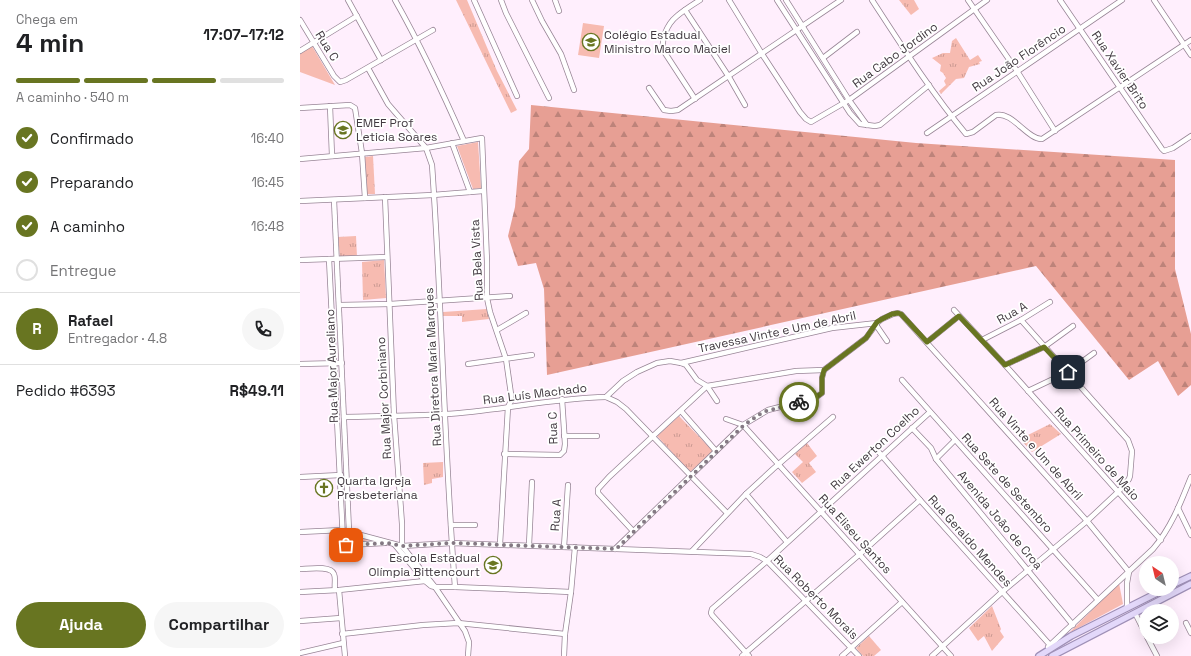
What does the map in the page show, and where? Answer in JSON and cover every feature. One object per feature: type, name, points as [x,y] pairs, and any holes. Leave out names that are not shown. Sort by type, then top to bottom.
[{"type":"main road","points":[[1179,582],[1191,576]]},
{"type":"main road","points":[[1052,656],[1191,584]]},
{"type":"main road","points":[[1041,654],[1071,636],[1151,596]]},
{"type":"street","points":[[348,0],[381,60]]},
{"type":"street","points":[[300,159],[426,148],[464,141],[436,77],[396,0]]},
{"type":"street","points":[[474,0],[517,96]]},
{"type":"street","points":[[501,0],[506,13],[549,98]]},
{"type":"street","points":[[532,0],[561,54],[574,90]]},
{"type":"street","points":[[555,0],[559,11]]},
{"type":"street","points":[[695,99],[665,53],[662,45],[666,32],[675,17],[700,0]]},
{"type":"street","points":[[729,0],[762,54]]},
{"type":"street","points":[[777,0],[844,104],[858,123],[875,126],[882,124],[929,85]]},
{"type":"street","points":[[786,0],[849,100],[867,125]]},
{"type":"street","points":[[649,88],[664,110],[671,112],[678,110],[803,26],[833,2],[841,0]]},
{"type":"street","points":[[872,0],[909,57],[951,116],[966,134],[970,134],[998,114],[1012,120],[1039,139],[1042,139],[1191,40]]},
{"type":"street","points":[[968,0],[1017,71],[1055,131]]},
{"type":"street","name":"Rua Cabo Jordino","points":[[762,54],[800,112],[811,122],[844,104],[987,0]]},
{"type":"street","name":"Rua Xavier Brito","points":[[1060,0],[1164,151],[1173,148],[1191,136]]},
{"type":"street","name":"Rua João Florêncio","points":[[926,132],[1122,0]]},
{"type":"street","points":[[1154,0],[1191,55]]},
{"type":"street","points":[[685,10],[729,77],[745,105]]},
{"type":"street","points":[[300,51],[358,16]]},
{"type":"street","name":"Rua C","points":[[300,20],[339,81],[346,80],[368,68]]},
{"type":"street","points":[[426,148],[388,104],[368,68],[433,30]]},
{"type":"street","points":[[823,58],[857,32]]},
{"type":"street","points":[[300,108],[350,105],[355,108],[362,153],[365,198]]},
{"type":"street","points":[[330,106],[332,156]]},
{"type":"street","name":"Rua Bela Vista","points":[[464,141],[482,138],[487,298],[490,312],[506,359],[511,394],[511,401],[508,407],[504,454],[500,544]]},
{"type":"street","points":[[452,143],[470,192]]},
{"type":"street","name":"Rua Diretora Maria Marques","points":[[426,148],[432,165],[441,300],[445,414],[455,586]]},
{"type":"street","points":[[300,202],[483,191]]},
{"type":"street","name":"Rua Major Corbiniano","points":[[385,198],[386,257],[390,304],[394,415],[402,524],[402,546]]},
{"type":"street","name":"Rua Major Aureliano","points":[[334,200],[340,305],[349,531]]},
{"type":"street","points":[[300,260],[386,257]]},
{"type":"street","name":"Rua Major Aureliano","points":[[329,259],[342,530],[344,544],[349,546],[388,543]]},
{"type":"street","points":[[340,305],[390,304],[510,296]]},
{"type":"street","name":"Rua A","points":[[982,340],[1021,320],[1050,302]]},
{"type":"street","name":"Rua Primeiro de Maio","points":[[954,310],[1161,540]]},
{"type":"street","points":[[497,330],[526,313]]},
{"type":"street","name":"Rua Vinte e Um de Abril","points":[[876,324],[892,314],[901,314],[1087,521],[1129,572]]},
{"type":"street","points":[[927,342],[959,316]]},
{"type":"street","points":[[932,656],[1002,592],[1087,521],[1118,492],[1129,479],[1132,451],[1130,443],[1021,320]]},
{"type":"street","points":[[633,531],[598,493],[600,485],[707,386],[802,370],[824,370],[866,338],[876,324],[887,341]]},
{"type":"street","name":"Travessa Vinte e Um de Abril","points":[[681,363],[832,328],[876,324]]},
{"type":"street","points":[[1005,365],[1044,347],[1074,326]]},
{"type":"street","points":[[1028,391],[1068,372],[1094,353]]},
{"type":"street","points":[[468,364],[532,355]]},
{"type":"street","points":[[717,401],[707,386],[697,380],[686,365],[681,363],[664,362],[648,366],[624,381],[606,397],[621,405],[727,513]]},
{"type":"street","points":[[300,364],[342,363]]},
{"type":"street","points":[[616,549],[744,425],[763,412],[815,398],[822,393],[822,378],[824,370]]},
{"type":"street","name":"Rua Sete de Setembro","points":[[902,380],[1098,600]]},
{"type":"street","name":"Rua Luís Machado","points":[[344,417],[445,414],[562,399],[606,397]]},
{"type":"street","name":"Rua C","points":[[504,454],[560,455],[565,447],[562,399]]},
{"type":"street","points":[[681,411],[716,451]]},
{"type":"street","name":"Rua Ewerton Coelho","points":[[745,655],[711,613],[712,609],[768,561],[930,412]]},
{"type":"street","points":[[692,551],[746,494],[778,464],[833,417]]},
{"type":"street","points":[[726,419],[744,425]]},
{"type":"street","name":"Rua Eliseu Santos","points":[[744,425],[951,656]]},
{"type":"street","name":"Avenida João de Croa","points":[[912,428],[931,448],[936,459],[1073,625]]},
{"type":"street","points":[[564,436],[597,436]]},
{"type":"street","points":[[936,459],[955,440]]},
{"type":"street","name":"Rua Geraldo Mendes","points":[[877,450],[1050,645]]},
{"type":"street","points":[[300,477],[340,476]]},
{"type":"street","points":[[1041,654],[1144,558],[1161,540],[1178,508],[1191,477]]},
{"type":"street","points":[[529,545],[532,482]]},
{"type":"street","name":"Rua A","points":[[564,547],[568,485]]},
{"type":"street","points":[[746,494],[787,542]]},
{"type":"street","points":[[745,655],[920,500]]},
{"type":"street","points":[[1178,508],[1191,535]]},
{"type":"street","points":[[451,525],[475,525]]},
{"type":"street","name":"Rua Roberto Morais","points":[[300,532],[342,530],[402,546],[452,543],[500,544],[751,554],[768,561],[860,656]]},
{"type":"street","points":[[395,545],[431,586],[572,592]]},
{"type":"street","points":[[402,546],[435,587],[468,637],[468,656]]},
{"type":"street","points":[[564,656],[572,592],[575,547]]},
{"type":"street","points":[[300,569],[324,568],[331,570],[334,573],[345,656]]},
{"type":"street","points":[[1127,608],[1127,583],[1129,572]]},
{"type":"street","points":[[300,592],[426,582]]},
{"type":"street","points":[[842,656],[902,602]]},
{"type":"street","points":[[1135,613],[1139,621]]},
{"type":"street","points":[[300,621],[341,618]]},
{"type":"street","points":[[342,634],[423,625],[458,623],[566,634]]},
{"type":"street","points":[[1186,623],[1191,633]]},
{"type":"street","points":[[300,653],[343,643]]},
{"type":"street","points":[[1151,644],[1157,656]]},
{"type":"street","points":[[311,650],[312,656]]},
{"type":"green space","points":[[456,0],[467,0],[497,71],[517,110],[511,113]]},
{"type":"green space","points":[[899,0],[914,0],[919,9],[911,15]]},
{"type":"green space","points":[[583,23],[604,26],[599,58],[578,55]]},
{"type":"green space","points":[[956,38],[970,60],[978,55],[982,61],[979,62],[980,64],[969,67],[964,78],[956,79],[941,94],[939,91],[946,85],[944,81],[946,78],[940,71],[941,65],[932,58],[943,53],[950,53],[952,41]]},
{"type":"green space","points":[[312,46],[335,85],[300,72],[300,52]]},
{"type":"green space","points":[[531,105],[916,143],[1175,160],[1175,269],[1191,334],[1191,385],[1178,396],[1158,361],[1129,380],[1036,266],[547,375],[544,289],[536,263],[518,266],[508,236],[515,207],[519,161],[529,149]]},
{"type":"green space","points":[[478,142],[481,188],[473,189],[457,146]]},
{"type":"green space","points":[[373,156],[375,194],[367,194],[365,157]]},
{"type":"green space","points":[[356,236],[357,257],[340,257],[338,237]]},
{"type":"green space","points":[[384,260],[386,298],[363,300],[362,262]]},
{"type":"green space","points":[[487,309],[489,319],[462,322],[462,316],[443,316],[443,312]]},
{"type":"green space","points":[[679,416],[713,451],[690,472],[657,436]]},
{"type":"green space","points":[[1050,424],[1061,434],[1032,452],[1020,439]]},
{"type":"green space","points":[[807,443],[817,456],[809,463],[816,472],[802,483],[792,472],[803,462],[795,454]]},
{"type":"green space","points":[[443,462],[443,477],[432,479],[432,483],[424,485],[423,463]]},
{"type":"green space","points":[[343,531],[372,540],[348,543],[345,542]]},
{"type":"green space","points":[[1119,583],[1123,604],[1069,633]]},
{"type":"green space","points":[[992,606],[1001,629],[1000,631],[1004,637],[992,651],[984,636],[978,641],[969,628]]},
{"type":"green space","points":[[869,636],[881,650],[874,656],[863,656],[856,648]]},
{"type":"way so far","points":[[346,545],[388,543],[402,546],[452,543],[616,549],[744,425],[763,412],[799,402]]},
{"type":"place","name":"Colégio Estadual Ministro Marco Maciel","points":[[591,42]]},
{"type":"place","name":"EMEF Prof Leticia Soares","points":[[343,130]]},
{"type":"place","name":"Quarta Igreja Presbeteriana","points":[[324,488]]},
{"type":"place","name":"Escola Estadual Olímpia Bittencourt","points":[[493,565]]},
{"type":"route","points":[[799,402],[815,398],[822,393],[822,374],[824,370],[866,338],[877,322],[896,313],[901,314],[927,342],[959,316],[1005,365],[1044,347],[1068,372]]}]
